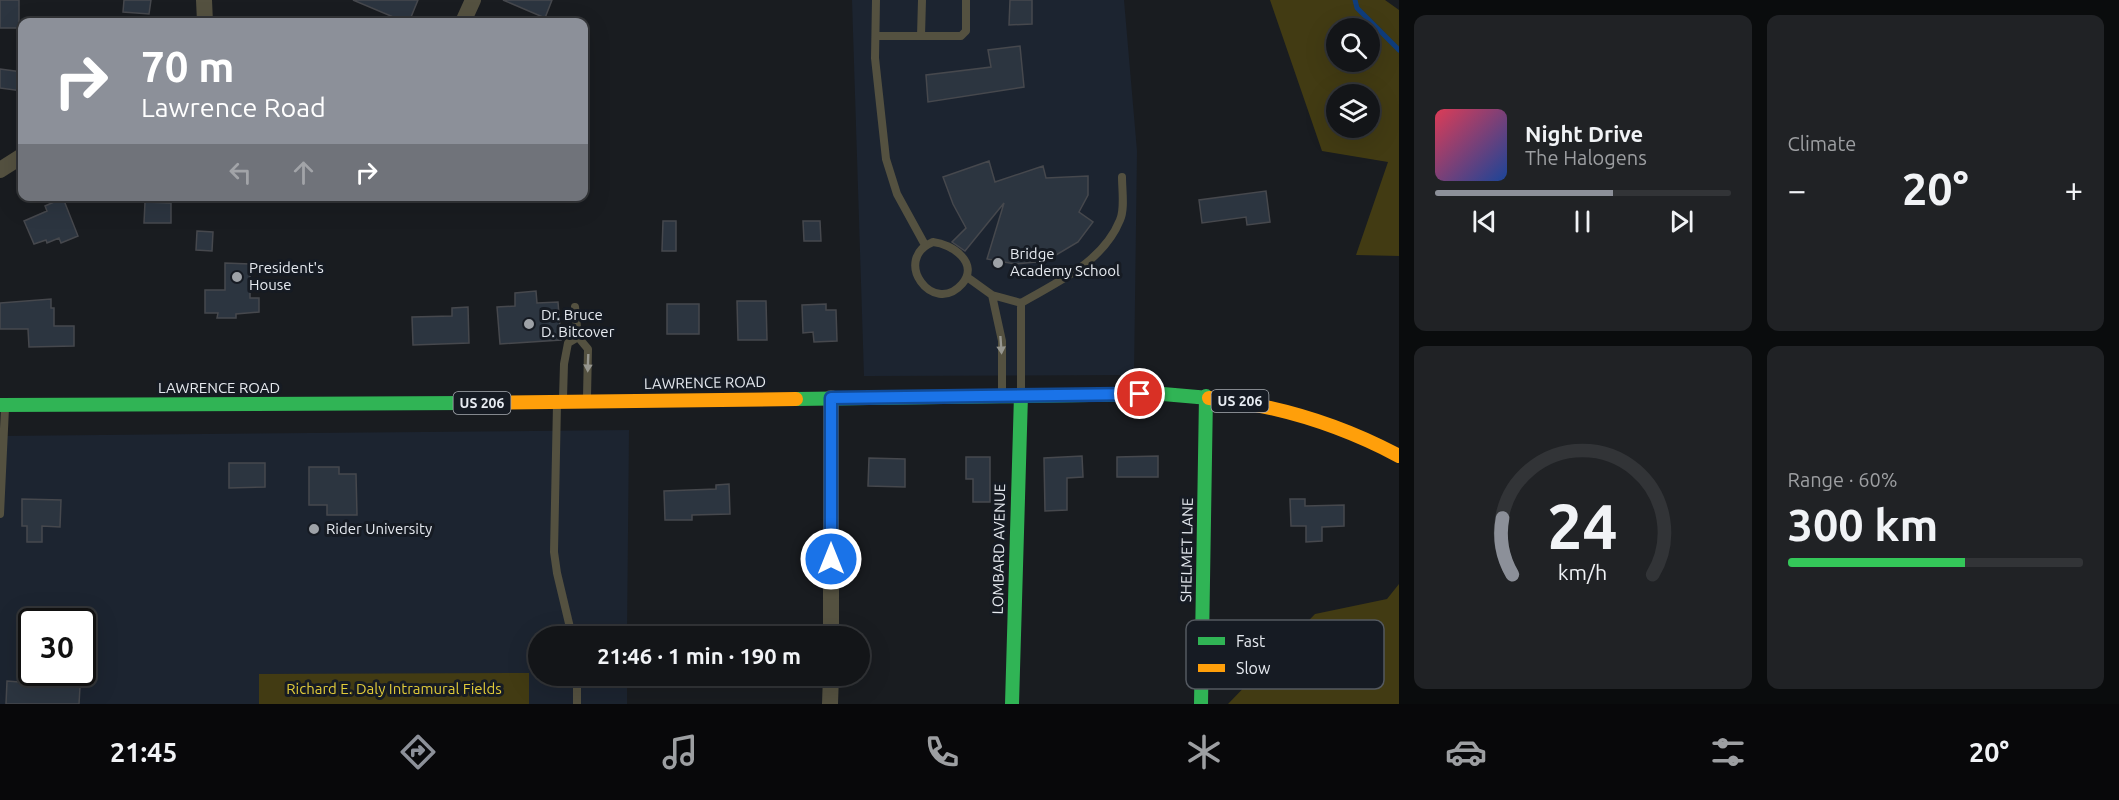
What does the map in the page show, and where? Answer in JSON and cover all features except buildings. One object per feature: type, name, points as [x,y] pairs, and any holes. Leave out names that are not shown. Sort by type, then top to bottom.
[{"type":"main road","name":"LAWRENCE ROAD","points":[[3,405],[560,402],[1163,394],[1206,396],[1265,405],[1340,427],[1379,444],[1399,456]]},
{"type":"main road","name":"LOMBARD AVENUE","points":[[1012,704],[1021,395]]},
{"type":"main road","name":"SHELMET LANE","points":[[1202,620],[1206,396]]},
{"type":"main road","name":"SHELMET LANE","points":[[1201,689],[1201,704]]},
{"type":"street","points":[[204,0],[205,18]]},
{"type":"street","points":[[465,18],[473,0]]},
{"type":"street","points":[[0,170],[18,159]]},
{"type":"street","points":[[831,398],[831,626]]},
{"type":"street","points":[[830,704],[831,686]]},
{"type":"lane","points":[[876,0],[875,58],[886,159],[897,194],[925,245]]},
{"type":"lane","points":[[921,36],[922,0]]},
{"type":"lane","points":[[876,36],[961,36],[966,30],[966,0]]},
{"type":"lane","points":[[968,277],[958,288],[950,292],[932,292],[925,287],[916,272],[915,263],[918,254],[925,245],[933,242],[949,245],[966,263],[968,277],[992,295],[1021,303],[1085,265],[1102,250],[1121,218],[1122,177]]},
{"type":"lane","points":[[992,295],[1002,340],[1002,396]]},
{"type":"lane","points":[[1021,303],[1021,395]]},
{"type":"lane","points":[[575,308],[578,337],[588,349],[587,401]]},
{"type":"lane","points":[[570,626],[554,552],[560,402],[564,364],[568,343],[578,337]]},
{"type":"lane","points":[[0,514],[3,405]]},
{"type":"lane","points":[[577,686],[577,704]]},
{"type":"shaded area","name":"Bridge Academy School","points":[[852,0],[1124,0],[1137,151],[1134,375],[864,376]]},
{"type":"shaded area","name":"Rider University","points":[[629,430],[627,626],[528,626],[528,686],[627,686],[627,704],[0,704],[0,436]]},
{"type":"green space","points":[[1270,0],[1385,0],[1399,10],[1399,256],[1356,255],[1388,162],[1322,151]]},
{"type":"green space","points":[[1399,584],[1399,704],[1228,704],[1242,689],[1384,689],[1384,620],[1309,620],[1315,614],[1387,599]]},
{"type":"green space","name":"Richard E. Daly Intramural Fields","points":[[528,673],[529,704],[259,704],[259,674]]},
{"type":"waterway","points":[[1355,0],[1357,8],[1399,50]]},
{"type":"traffic: fast","points":[[796,399],[1163,394],[1209,398]]},
{"type":"traffic: fast","points":[[1012,704],[1021,395]]},
{"type":"traffic: fast","points":[[1202,620],[1206,396]]},
{"type":"traffic: fast","points":[[0,405],[467,403]]},
{"type":"traffic: fast","points":[[1201,689],[1201,704]]},
{"type":"traffic: slow","points":[[1209,398],[1283,411],[1330,425],[1399,456]]},
{"type":"traffic: slow","points":[[467,403],[796,399]]},
{"type":"place","name":"Bridge Academy School","points":[[998,263]]},
{"type":"place","name":"President's House","points":[[237,277]]},
{"type":"place","name":"Dr. Bruce D. Bitcover","points":[[529,324]]},
{"type":"place","name":"Rider University","points":[[314,529]]},
{"type":"route","points":[[831,559],[831,398],[1140,394]]}]
